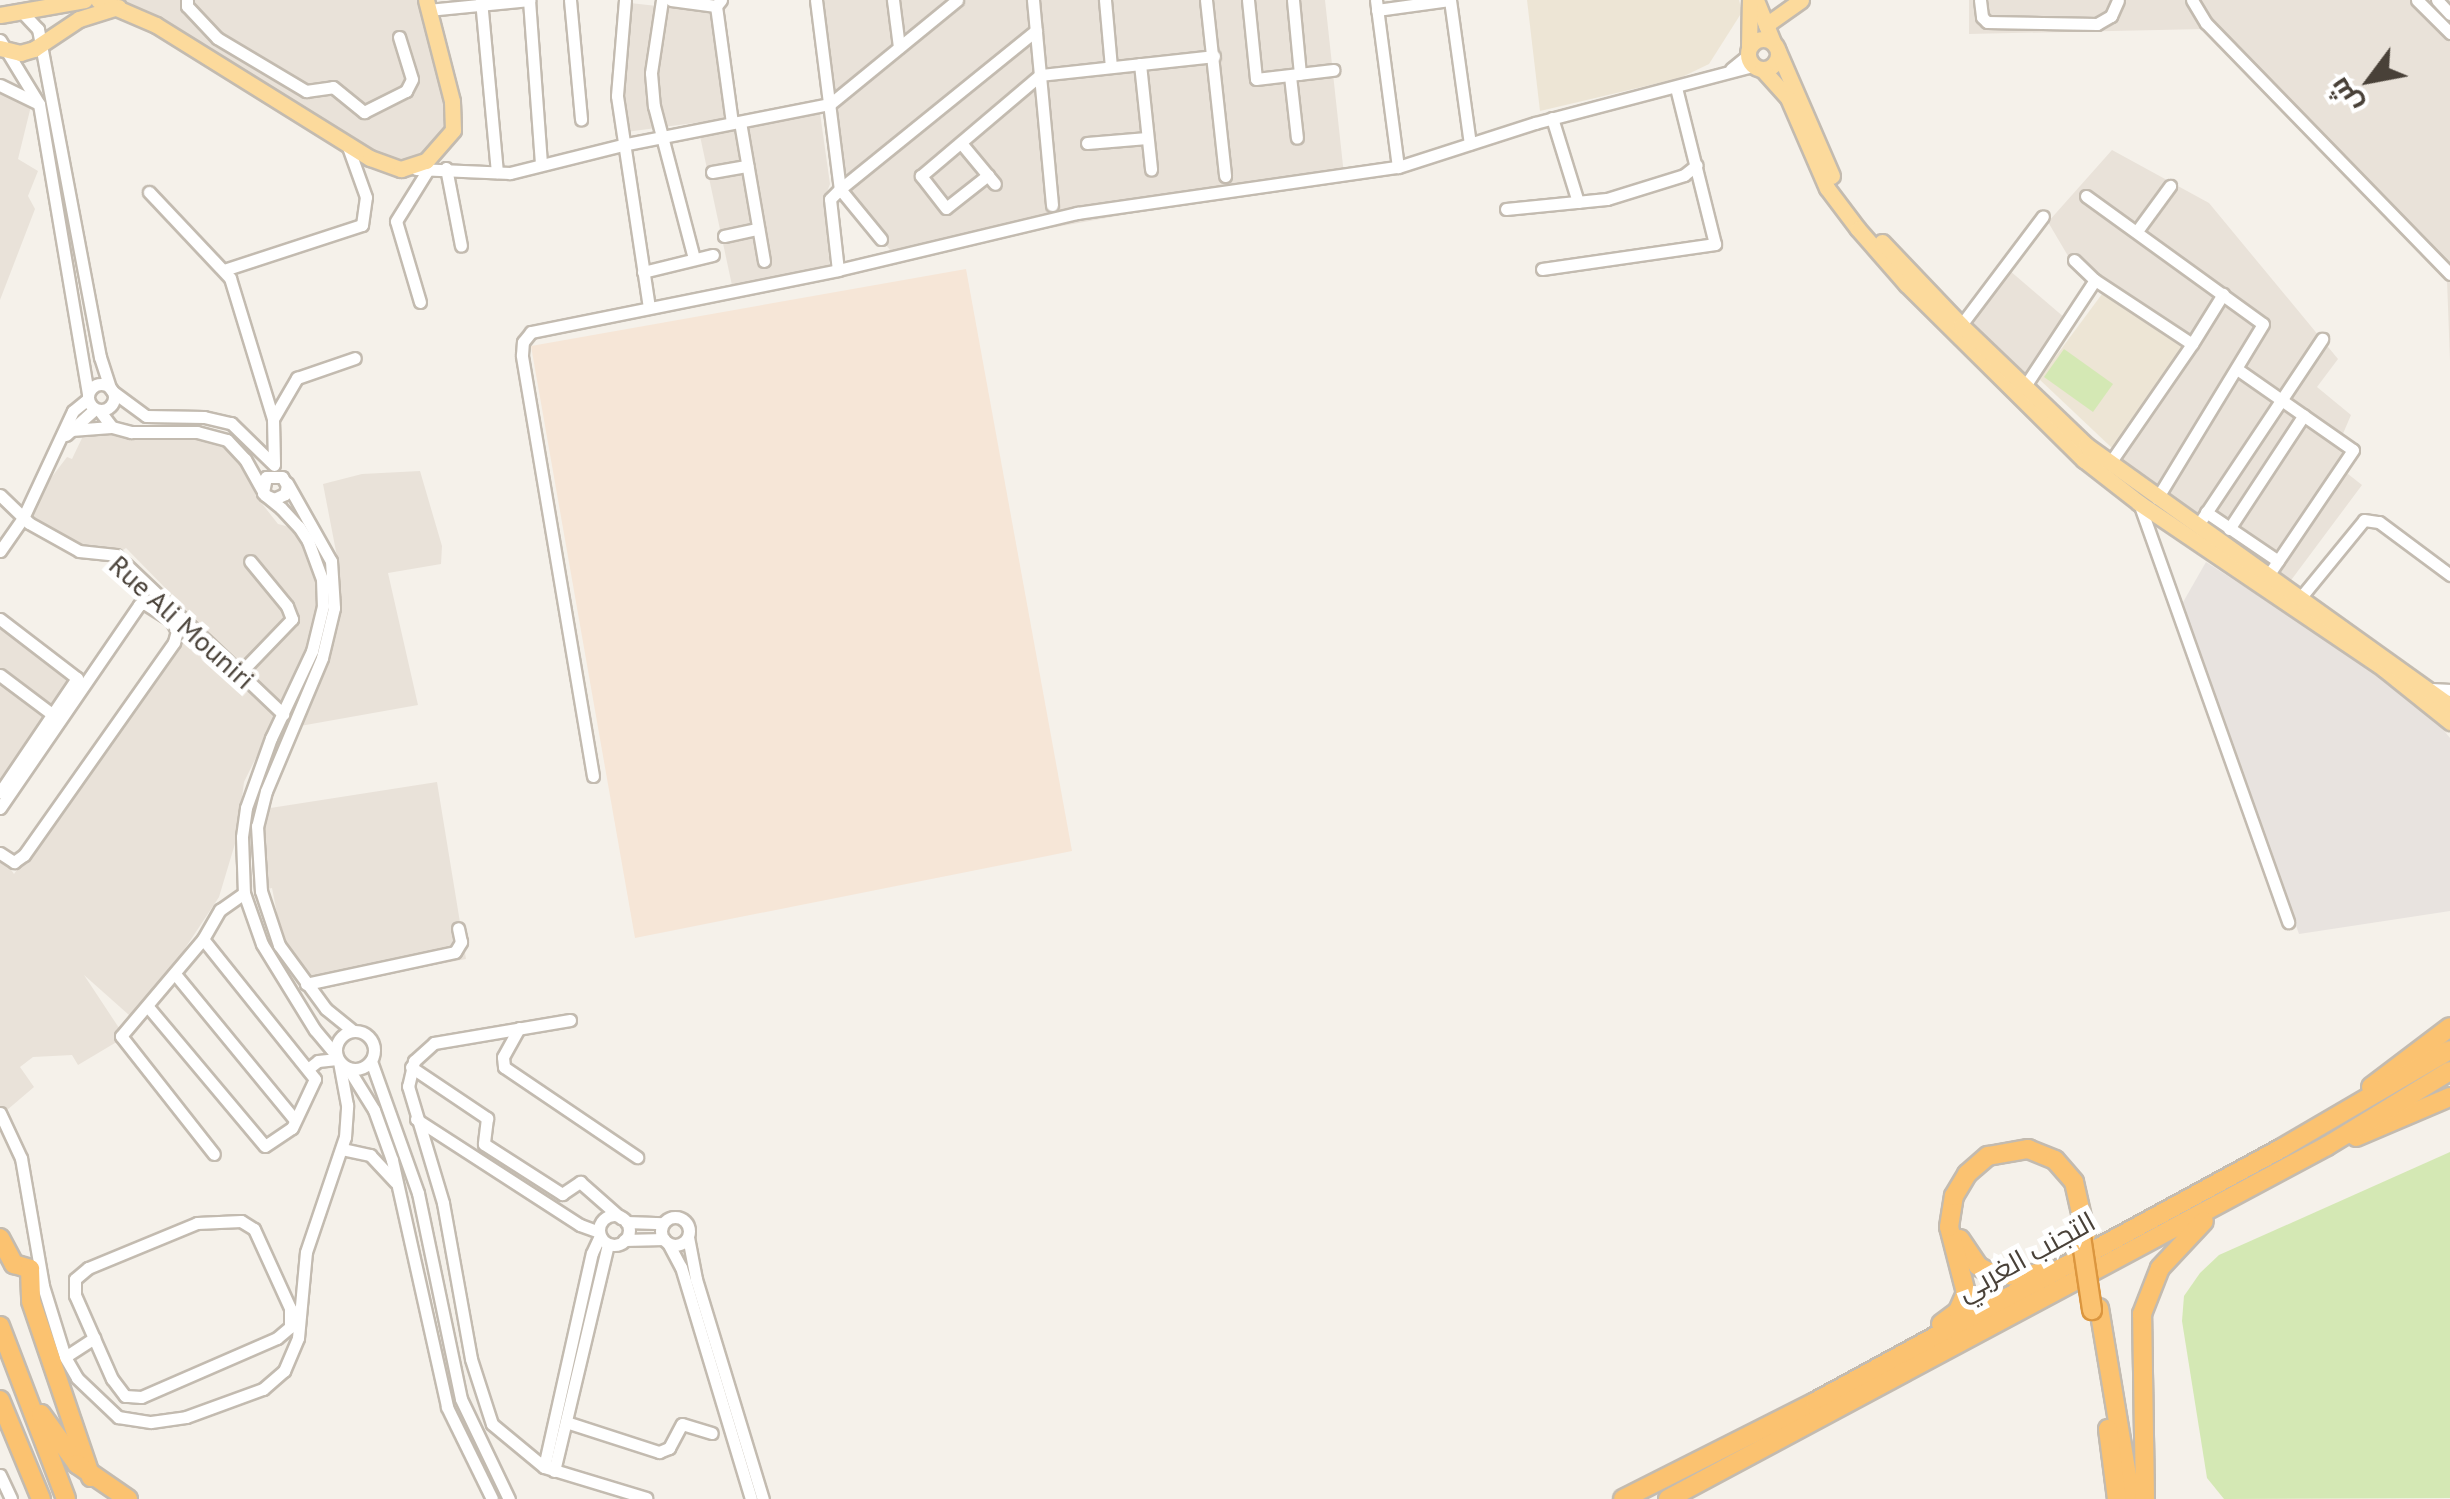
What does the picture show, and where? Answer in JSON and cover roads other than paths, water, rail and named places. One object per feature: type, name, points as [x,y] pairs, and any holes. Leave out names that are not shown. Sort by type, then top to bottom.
[{"type":"highway","points":[[2314,1129],[2450,1027]]},
{"type":"highway","name":"التجنب الغربي","points":[[1622,1499],[1854,1380],[2088,1240],[2314,1129],[2450,1050]]},
{"type":"highway","name":"التجنب الغربي","points":[[1668,1499],[2327,1146],[2450,1071]]},
{"type":"highway","points":[[2327,1146],[2368,1134],[2450,1097]]},
{"type":"highway","points":[[1854,1380],[1946,1320],[1964,1302],[1965,1283],[1951,1240],[1950,1212],[1966,1174],[1988,1156],[2028,1149],[2055,1160],[2074,1182],[2088,1240],[2117,1499]]},
{"type":"highway","points":[[2006,1156],[2029,1157],[2062,1176],[2088,1240],[2039,1273],[2002,1277],[1978,1266],[1966,1252],[1960,1239],[1958,1209],[1972,1178],[1983,1167],[2006,1156]]},
{"type":"highway","points":[[2144,1499],[2139,1337],[2148,1293],[2160,1268],[2187,1234],[2284,1168]]},
{"type":"highway","points":[[0,1238],[14,1264],[34,1268],[31,1301],[91,1477]]},
{"type":"highway","points":[[2096,1309],[2132,1499]]},
{"type":"highway","points":[[0,1326],[66,1499]]},
{"type":"highway","points":[[17,1376],[60,1443],[91,1477],[128,1499]]},
{"type":"highway","points":[[0,1402],[33,1499]]},
{"type":"highway","points":[[0,1402],[41,1499]]},
{"type":"main road","points":[[8,12],[86,0]]},
{"type":"main road","points":[[98,0],[122,7],[347,142],[400,169],[426,161],[453,130],[452,101],[427,5]]},
{"type":"main road","points":[[1766,26],[1800,0]]},
{"type":"main road","points":[[1757,4],[1836,184],[1873,232],[1961,326],[2110,463],[2156,498],[2202,519],[2274,568],[2301,597],[2450,706]]},
{"type":"main road","points":[[1757,4],[1753,59],[1788,98],[1827,188],[1906,284],[2071,448],[2139,503],[2384,669],[2450,722]]},
{"type":"main road","points":[[2,46],[20,53],[41,46],[78,18],[122,7]]},
{"type":"main road","points":[[1753,59],[1758,39],[1775,46]]},
{"type":"main road","points":[[1753,59],[1772,66],[1775,46]]},
{"type":"street","points":[[427,5],[529,0],[541,165]]},
{"type":"street","points":[[570,0],[582,120]]},
{"type":"street","points":[[625,0],[617,71],[622,145],[649,307]]},
{"type":"street","points":[[662,0],[651,73],[660,138],[694,259]]},
{"type":"street","points":[[670,0],[718,3],[736,123],[764,261]]},
{"type":"street","points":[[816,0],[840,190],[881,239]]},
{"type":"street","points":[[893,0],[899,47]]},
{"type":"street","points":[[400,169],[497,172],[830,104],[958,0]]},
{"type":"street","points":[[1033,0],[1052,205]]},
{"type":"street","points":[[1106,0],[1111,67]]},
{"type":"street","points":[[1206,0],[1225,176]]},
{"type":"street","points":[[1248,0],[1256,80],[1334,70]]},
{"type":"street","points":[[1294,0],[1297,138]]},
{"type":"street","points":[[1398,167],[1376,5],[1450,0],[1470,144]]},
{"type":"street","points":[[1980,0],[1987,22],[2096,24],[2111,16],[2118,0]]},
{"type":"street","points":[[2192,0],[2206,23],[2450,274]]},
{"type":"street","points":[[2417,0],[2450,33]]},
{"type":"street","points":[[2437,0],[2450,14]]},
{"type":"street","points":[[186,2],[217,38],[306,91],[333,87],[364,112],[406,91],[412,79],[399,37]]},
{"type":"street","points":[[482,2],[497,172]]},
{"type":"street","points":[[8,12],[34,22],[41,46],[100,357],[111,390],[112,403],[93,403]]},
{"type":"street","points":[[838,270],[830,200],[1036,30]]},
{"type":"street","points":[[2,46],[28,80],[38,104],[93,403],[112,427]]},
{"type":"street","points":[[961,143],[991,179],[946,208],[921,176],[1040,75],[1214,56]]},
{"type":"street","points":[[593,776],[522,342],[544,327],[838,270],[1077,213],[1398,167],[1552,118],[1724,75],[1753,59]]},
{"type":"street","points":[[1140,64],[1151,170]]},
{"type":"street","points":[[0,85],[38,104]]},
{"type":"street","points":[[1542,269],[1715,244],[1676,87]]},
{"type":"street","points":[[1552,118],[1578,202]]},
{"type":"street","points":[[1088,143],[1148,138]]},
{"type":"street","points":[[224,270],[362,225],[366,197],[347,142]]},
{"type":"street","points":[[1506,210],[1638,192],[1684,175],[1696,165]]},
{"type":"street","points":[[712,172],[747,166]]},
{"type":"street","points":[[420,302],[396,221],[429,168]]},
{"type":"street","points":[[446,168],[460,246]]},
{"type":"street","points":[[2137,232],[2170,186]]},
{"type":"street","points":[[149,192],[230,278],[272,419],[274,464]]},
{"type":"street","points":[[2086,196],[2262,324],[2156,498]]},
{"type":"street","points":[[1961,326],[2043,216]]},
{"type":"street","points":[[724,236],[758,229]]},
{"type":"street","points":[[643,272],[712,255]]},
{"type":"street","points":[[2074,260],[2095,280],[2192,344]]},
{"type":"street","points":[[2025,386],[2095,280]]},
{"type":"street","points":[[2110,463],[2223,294]]},
{"type":"street","points":[[2237,369],[2280,396],[2304,415],[2349,443],[2353,454],[2274,568],[2229,529],[2202,519],[2280,396],[2322,339]]},
{"type":"street","points":[[272,419],[297,378],[355,358]]},
{"type":"street","points":[[0,552],[23,518],[67,434],[93,403],[95,386],[111,390],[146,416],[204,417],[231,423],[274,464],[322,540],[334,584],[330,633],[283,744],[257,826],[261,892],[270,928],[306,984],[326,1008],[353,1031],[371,1040],[370,1062],[418,1193],[461,1399],[509,1499]]},
{"type":"street","points":[[2229,529],[2304,415]]},
{"type":"street","points":[[67,434],[112,427],[150,435],[198,432],[226,440],[246,459],[264,494],[299,527],[322,579],[320,626],[246,808],[242,837],[244,893],[262,944],[315,1030],[378,1120],[400,1188],[440,1385],[456,1429],[492,1499]]},
{"type":"street","points":[[264,494],[266,477],[284,479]]},
{"type":"street","points":[[264,494],[282,497],[284,479]]},
{"type":"street","name":"Rue Ali Mouniri","points":[[0,495],[23,518],[79,551],[116,555],[283,714]]},
{"type":"street","points":[[2139,503],[2288,922]]},
{"type":"street","points":[[2301,597],[2355,526],[2364,520],[2379,522],[2450,575]]},
{"type":"street","points":[[240,673],[292,620],[287,606],[250,561]]},
{"type":"street","points":[[147,605],[158,594]]},
{"type":"street","points":[[0,808],[139,605],[147,605],[171,620],[177,631],[174,642],[24,855],[14,862],[0,854]]},
{"type":"street","points":[[0,619],[76,675],[77,680],[0,792]]},
{"type":"street","points":[[0,675],[53,715]]},
{"type":"street","points":[[2432,690],[2450,690]]},
{"type":"street","points":[[214,1154],[122,1036],[149,1008],[226,903],[244,893]]},
{"type":"street","points":[[306,984],[455,952],[461,942],[458,928]]},
{"type":"street","points":[[149,1008],[265,1146],[292,1128],[314,1089],[315,1079],[203,938]]},
{"type":"street","points":[[175,974],[296,1120]]},
{"type":"street","points":[[570,1020],[440,1041],[422,1051],[411,1067],[408,1086],[443,1203],[471,1359],[490,1419],[500,1433],[549,1469],[646,1498]]},
{"type":"street","points":[[519,1028],[503,1057],[504,1066],[637,1157]]},
{"type":"street","points":[[0,1113],[22,1158],[34,1268],[65,1357],[77,1378],[118,1417],[151,1422],[186,1417],[263,1389],[284,1371],[298,1338],[306,1252],[342,1149],[347,1105],[338,1041],[353,1031]]},
{"type":"street","points":[[309,1068],[318,1061],[340,1061],[358,1070],[370,1062]]},
{"type":"street","points":[[411,1067],[488,1118],[484,1144],[562,1194],[580,1182],[624,1220],[624,1240]]},
{"type":"street","points":[[416,1118],[603,1237],[679,1245],[688,1237]]},
{"type":"street","points":[[342,1149],[376,1158],[400,1188]]},
{"type":"street","points":[[663,1224],[670,1217],[684,1219],[696,1279],[763,1499]]},
{"type":"street","points":[[549,1469],[566,1422],[604,1219],[663,1224]]},
{"type":"street","points":[[236,1220],[251,1225],[292,1318],[290,1327],[278,1338],[132,1398],[117,1389],[94,1338],[75,1294],[80,1272],[197,1223],[236,1220]]},
{"type":"street","points":[[663,1224],[666,1241],[682,1267],[751,1499]]},
{"type":"street","points":[[549,1469],[592,1253],[603,1237]]},
{"type":"street","points":[[65,1357],[94,1338]]},
{"type":"street","points":[[566,1422],[659,1452],[669,1448],[680,1425],[712,1433]]},
{"type":"street","points":[[0,1475],[11,1499]]}]
